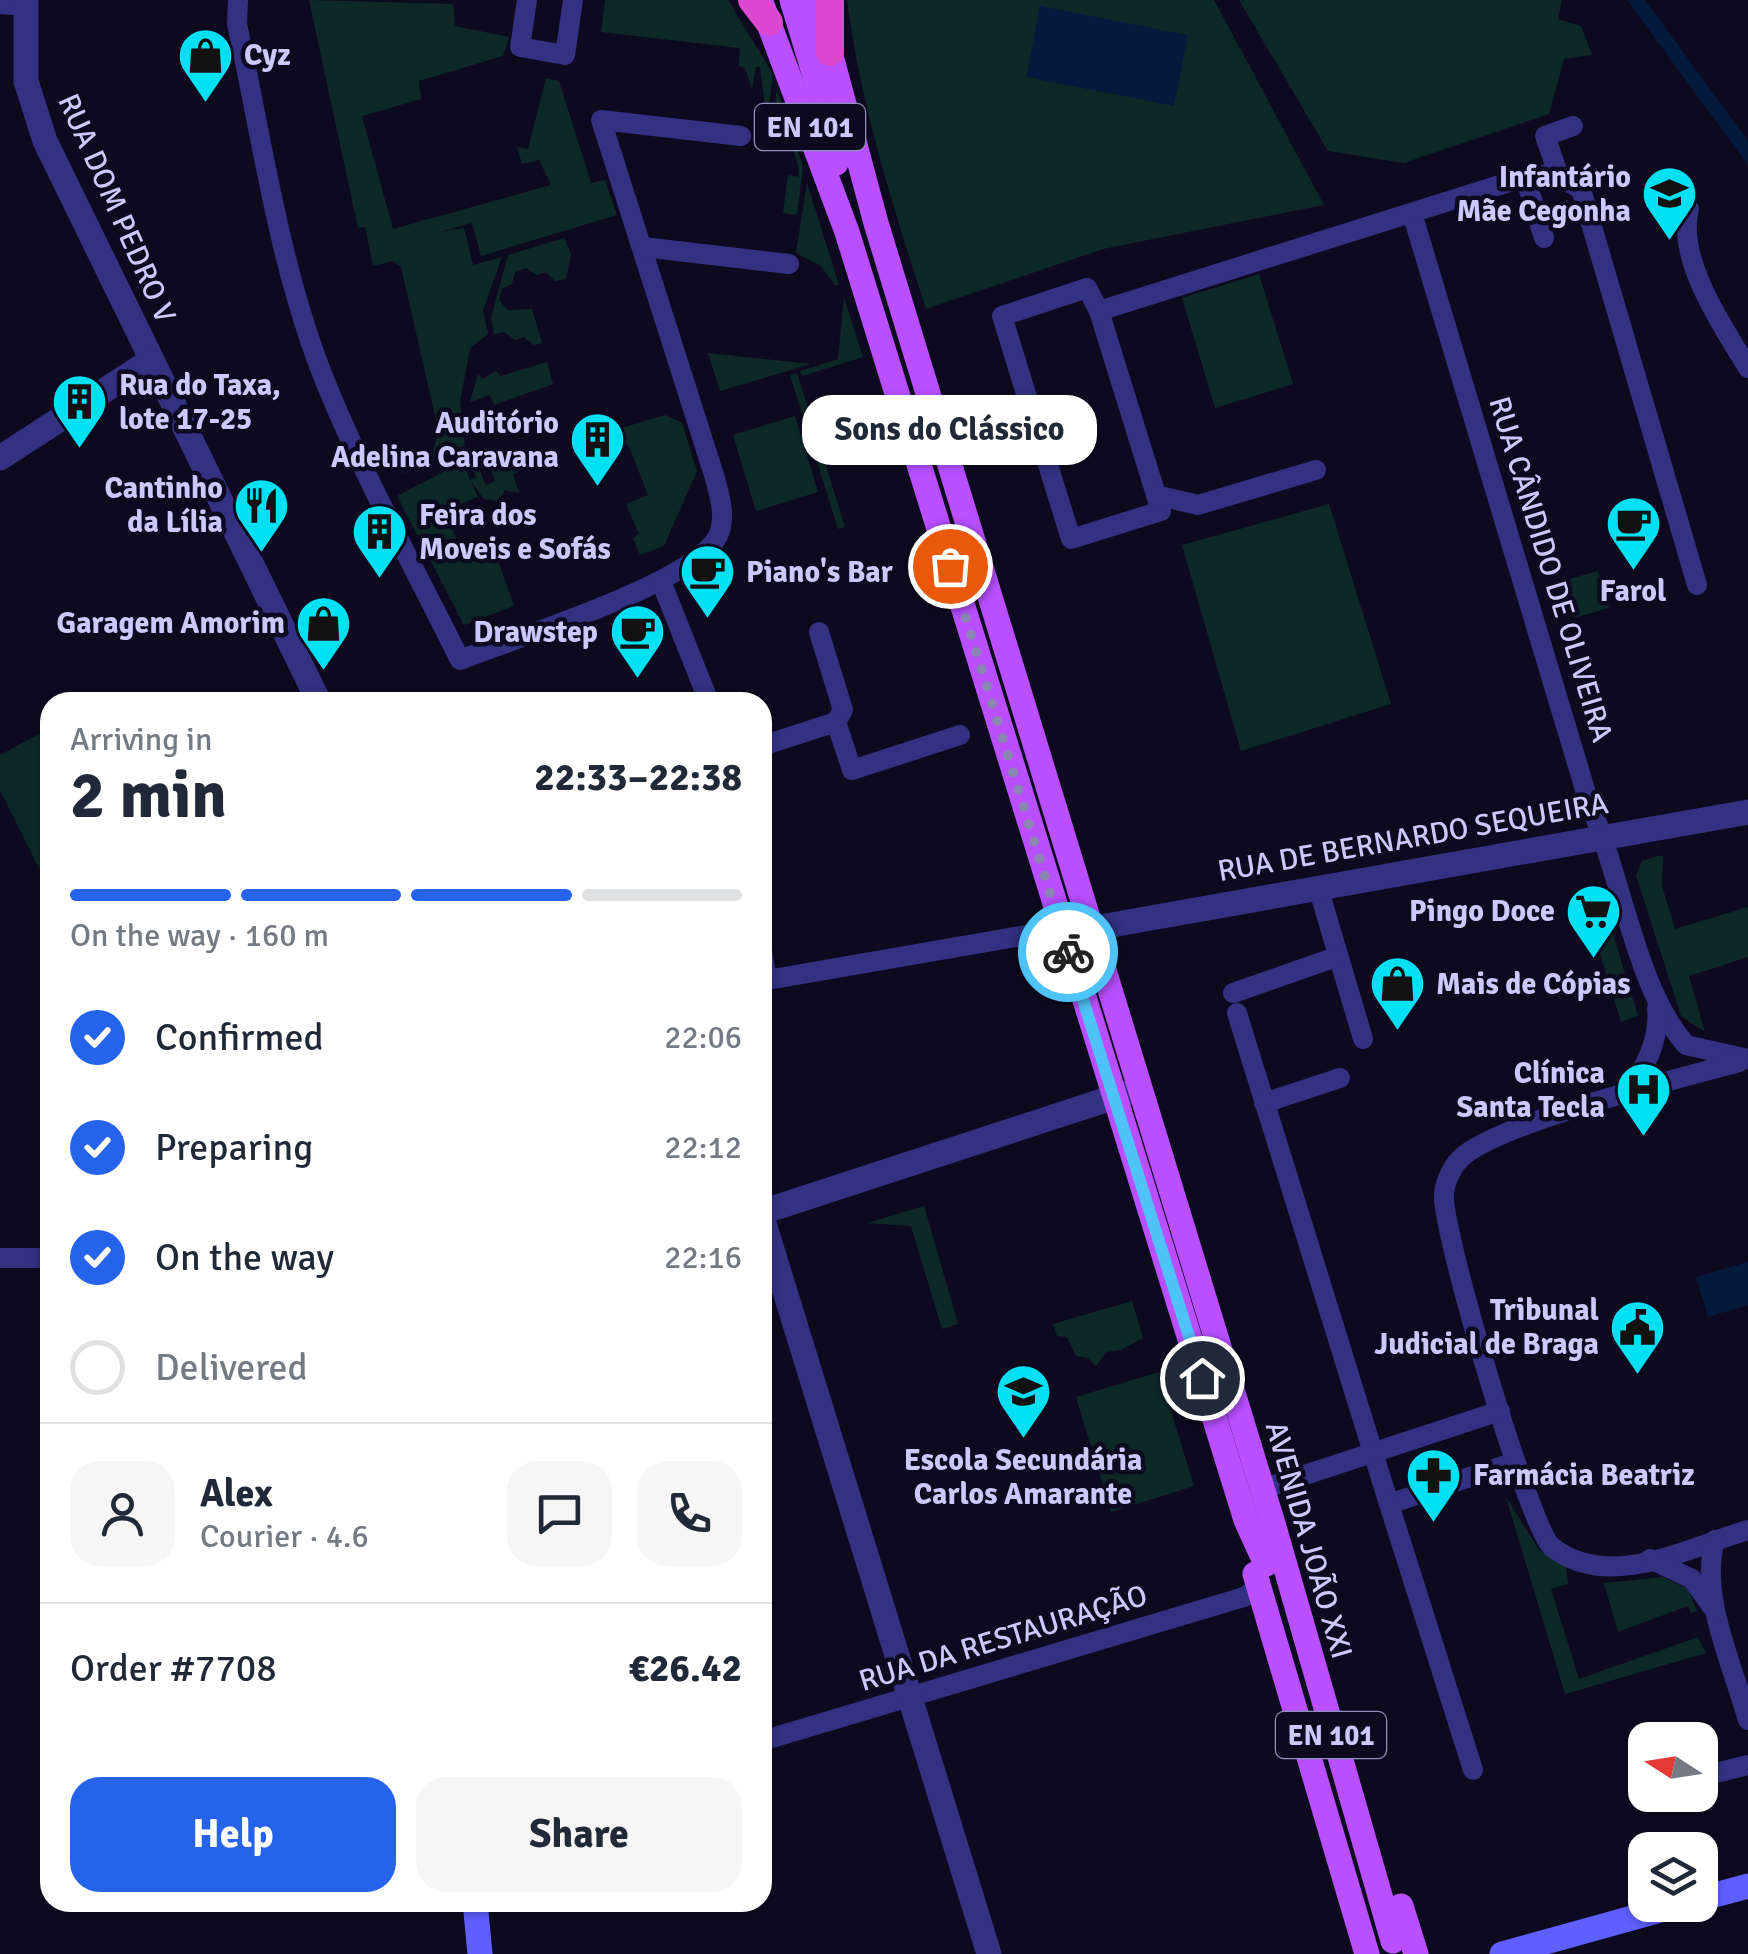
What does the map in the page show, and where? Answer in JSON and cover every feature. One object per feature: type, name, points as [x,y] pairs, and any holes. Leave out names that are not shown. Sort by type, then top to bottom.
[{"type":"highway","points":[[830,0],[830,52]]},
{"type":"main road","points":[[792,0],[826,109],[876,223]]},
{"type":"main road","name":"EN 101","points":[[816,0],[876,223],[1090,928]]},
{"type":"main road","name":"EN 101","points":[[760,8],[847,232],[1061,929]]},
{"type":"main road","points":[[826,109],[847,232]]},
{"type":"main road","name":"AVENIDA JOÃO XXI","points":[[1090,928],[1127,1093],[1260,1573]]},
{"type":"main road","name":"AVENIDA JOÃO XXI","points":[[1061,929],[1127,1093],[1274,1527],[1334,1688],[1390,1948]]},
{"type":"main road","name":"EN 101","points":[[1260,1573],[1390,1948]]},
{"type":"main road","points":[[1718,1894],[1748,1886]]},
{"type":"main road","points":[[475,1912],[480,1954]]},
{"type":"main road","points":[[1502,1954],[1628,1919]]},
{"type":"street","points":[[238,0],[238,24],[297,296],[326,384],[460,660],[662,581],[702,554],[718,535],[723,510],[714,475],[602,120],[741,136]]},
{"type":"street","points":[[527,0],[520,48],[565,55],[573,0]]},
{"type":"street","name":"RUA DOM PEDRO V","points":[[17,3],[26,81],[45,141],[314,692]]},
{"type":"street","points":[[1559,176],[1545,136],[1573,126]]},
{"type":"street","points":[[1099,310],[1279,257],[1525,177],[1544,172],[1559,176],[1580,189],[1698,585]]},
{"type":"street","points":[[1525,177],[1544,238]]},
{"type":"street","points":[[1689,208],[1685,224],[1706,298],[1748,368]]},
{"type":"street","name":"RUA CÂNDIDO DE OLIVEIRA","points":[[1412,213],[1589,803],[1604,835],[1657,1004]]},
{"type":"street","points":[[643,247],[789,264]]},
{"type":"street","points":[[1087,288],[1099,310],[1161,511],[1071,539],[1002,316],[1087,288]]},
{"type":"street","points":[[0,458],[150,362]]},
{"type":"street","points":[[1156,495],[1198,505],[1316,470]]},
{"type":"street","points":[[662,581],[705,692]]},
{"type":"street","points":[[772,743],[836,722],[844,710],[818,632]]},
{"type":"street","points":[[836,722],[852,770],[960,735]]},
{"type":"street","name":"RUA DE BERNARDO SEQUEIRA","points":[[1090,928],[1748,812]]},
{"type":"street","points":[[1318,887],[1363,1039]]},
{"type":"street","points":[[772,980],[1061,929]]},
{"type":"street","points":[[1336,958],[1235,1003],[1473,1770]]},
{"type":"street","points":[[1628,1094],[1646,1064],[1659,1030],[1657,1004]]},
{"type":"street","points":[[1657,1004],[1686,1045],[1748,1059]]},
{"type":"street","points":[[1748,1059],[1502,1134],[1473,1149],[1449,1176],[1445,1209],[1515,1462],[1534,1520],[1553,1548],[1591,1564],[1616,1568],[1748,1530]]},
{"type":"street","points":[[1264,1103],[1340,1078]]},
{"type":"street","points":[[772,1212],[1127,1093]]},
{"type":"street","points":[[772,1248],[990,1954]]},
{"type":"street","points":[[0,1258],[40,1258]]},
{"type":"street","points":[[1262,1489],[1500,1411]]},
{"type":"street","points":[[1389,1504],[1515,1462]]},
{"type":"street","points":[[1715,1540],[1710,1555],[1718,1616],[1748,1720]]},
{"type":"street","points":[[1650,1559],[1692,1579],[1718,1616]]},
{"type":"street","name":"RUA DA RESTAURAÇÃO","points":[[772,1738],[1244,1597],[1260,1573]]},
{"type":"street","points":[[1718,1772],[1748,1765]]},
{"type":"green space","points":[[309,0],[453,4],[455,26],[509,37],[503,56],[419,81],[421,99],[362,116],[393,229],[551,185],[539,160],[522,164],[517,147],[528,149],[546,78],[559,81],[591,183],[605,180],[617,215],[481,256],[472,223],[439,232],[464,228],[473,265],[502,257],[483,310],[488,334],[470,348],[460,402],[465,448],[405,473],[402,471],[430,458],[439,433],[401,267],[393,261],[373,266],[365,227],[358,228]]},
{"type":"green space","points":[[605,0],[728,0],[773,74],[767,121],[760,67],[756,67],[752,89],[745,68],[739,66],[740,48],[601,32]]},
{"type":"green space","points":[[847,0],[1214,0],[1324,205],[1103,249],[926,309],[869,117]]},
{"type":"green space","points":[[1239,0],[1562,0],[1558,19],[1581,26],[1592,55],[1564,59],[1549,114],[1404,163],[1328,151]]},
{"type":"green space","points":[[777,89],[803,167],[797,215],[783,213],[788,175],[799,177],[792,150],[772,131]]},
{"type":"green space","points":[[807,183],[839,285],[821,266],[796,253]]},
{"type":"green space","points":[[564,238],[571,254],[566,279],[555,281],[546,272],[537,275],[526,268],[515,272],[512,284],[502,289],[499,300],[507,310],[532,309],[542,343],[534,345],[524,337],[515,340],[504,332],[494,334],[491,318],[508,255]]},
{"type":"green space","points":[[1259,274],[1293,384],[1215,408],[1182,298]]},
{"type":"green space","points":[[844,298],[863,357],[802,376],[800,371],[838,359]]},
{"type":"green space","points":[[708,353],[811,364],[720,391]]},
{"type":"green space","points":[[547,362],[553,384],[494,405],[490,395],[470,402],[478,374],[483,379],[496,371],[501,376]]},
{"type":"green space","points":[[797,373],[845,527],[838,529],[790,375]]},
{"type":"green space","points":[[665,415],[682,423],[697,471],[664,546],[640,555],[633,538],[639,534],[626,504],[648,495],[628,444],[610,451],[605,433]]},
{"type":"green space","points":[[795,416],[818,492],[756,511],[733,435]]},
{"type":"green space","points":[[526,454],[530,467],[513,474],[519,493],[505,490],[498,501],[484,499],[470,480],[479,469],[486,485],[495,481],[490,466]]},
{"type":"green space","points":[[462,462],[478,497],[444,510],[465,561],[495,552],[514,606],[464,625],[397,496]]},
{"type":"green space","points":[[1329,504],[1391,704],[1241,751],[1182,545]]},
{"type":"green space","points":[[1598,571],[1609,608],[1573,618],[1562,581]]},
{"type":"green space","points":[[40,733],[40,871],[0,790],[0,755]]},
{"type":"green space","points":[[1663,856],[1662,886],[1675,929],[1748,907],[1748,957],[1689,976],[1705,1032],[1681,1016],[1636,875],[1642,861]]},
{"type":"green space","points":[[1603,901],[1638,1016],[1621,1022],[1585,906]]},
{"type":"green space","points":[[924,1206],[958,1324],[942,1329],[911,1226],[867,1223]]},
{"type":"green space","points":[[1132,1301],[1143,1338],[1121,1350],[1106,1352],[1096,1366],[1088,1358],[1076,1356],[1067,1337],[1057,1336],[1053,1324]]},
{"type":"green space","points":[[1159,1372],[1194,1486],[1111,1512],[1076,1397]]},
{"type":"green space","points":[[1506,1497],[1539,1550],[1566,1566],[1568,1584],[1551,1589],[1579,1679],[1698,1637],[1706,1653],[1565,1694]]},
{"type":"green space","points":[[1663,1577],[1688,1589],[1697,1611],[1691,1613],[1688,1606],[1618,1632],[1604,1583]]},
{"type":"water","points":[[1627,0],[1645,0],[1748,141],[1748,165]]},
{"type":"water","points":[[1040,6],[1188,35],[1174,106],[1026,77]]},
{"type":"water","points":[[1748,1262],[1748,1305],[1708,1317],[1696,1277]]},
{"type":"way so far","points":[[950,566],[1068,952]]},
{"type":"place","name":"Cyz","points":[[205,104]]},
{"type":"place","name":"Infantário Mãe Cegonha","points":[[1670,243]]},
{"type":"place","name":"Rua do Taxa, lote 17-25","points":[[80,451]]},
{"type":"place","name":"Auditório Adelina Caravana","points":[[598,489]]},
{"type":"place","name":"Cantinho da Lília","points":[[262,554]]},
{"type":"place","name":"Sons do Clássico","points":[[950,566]]},
{"type":"place","name":"Farol","points":[[1633,572]]},
{"type":"place","name":"Feira dos Moveis e Sofás","points":[[380,581]]},
{"type":"place","name":"Piano's Bar","points":[[707,621]]},
{"type":"place","name":"Garagem Amorim","points":[[324,672]]},
{"type":"place","name":"Drawstep","points":[[637,681]]},
{"type":"place","name":"Pingo Doce","points":[[1594,960]]},
{"type":"place","name":"Mais de Cópias","points":[[1397,1033]]},
{"type":"place","name":"Clínica Santa Tecla","points":[[1644,1139]]},
{"type":"place","name":"Tribunal Judicial de Braga","points":[[1638,1376]]},
{"type":"place","name":"Escola Secundária Carlos Amarante","points":[[1023,1441]]},
{"type":"place","name":"Farmácia Beatriz","points":[[1434,1524]]},
{"type":"route","points":[[1068,952],[1202,1378]]}]
